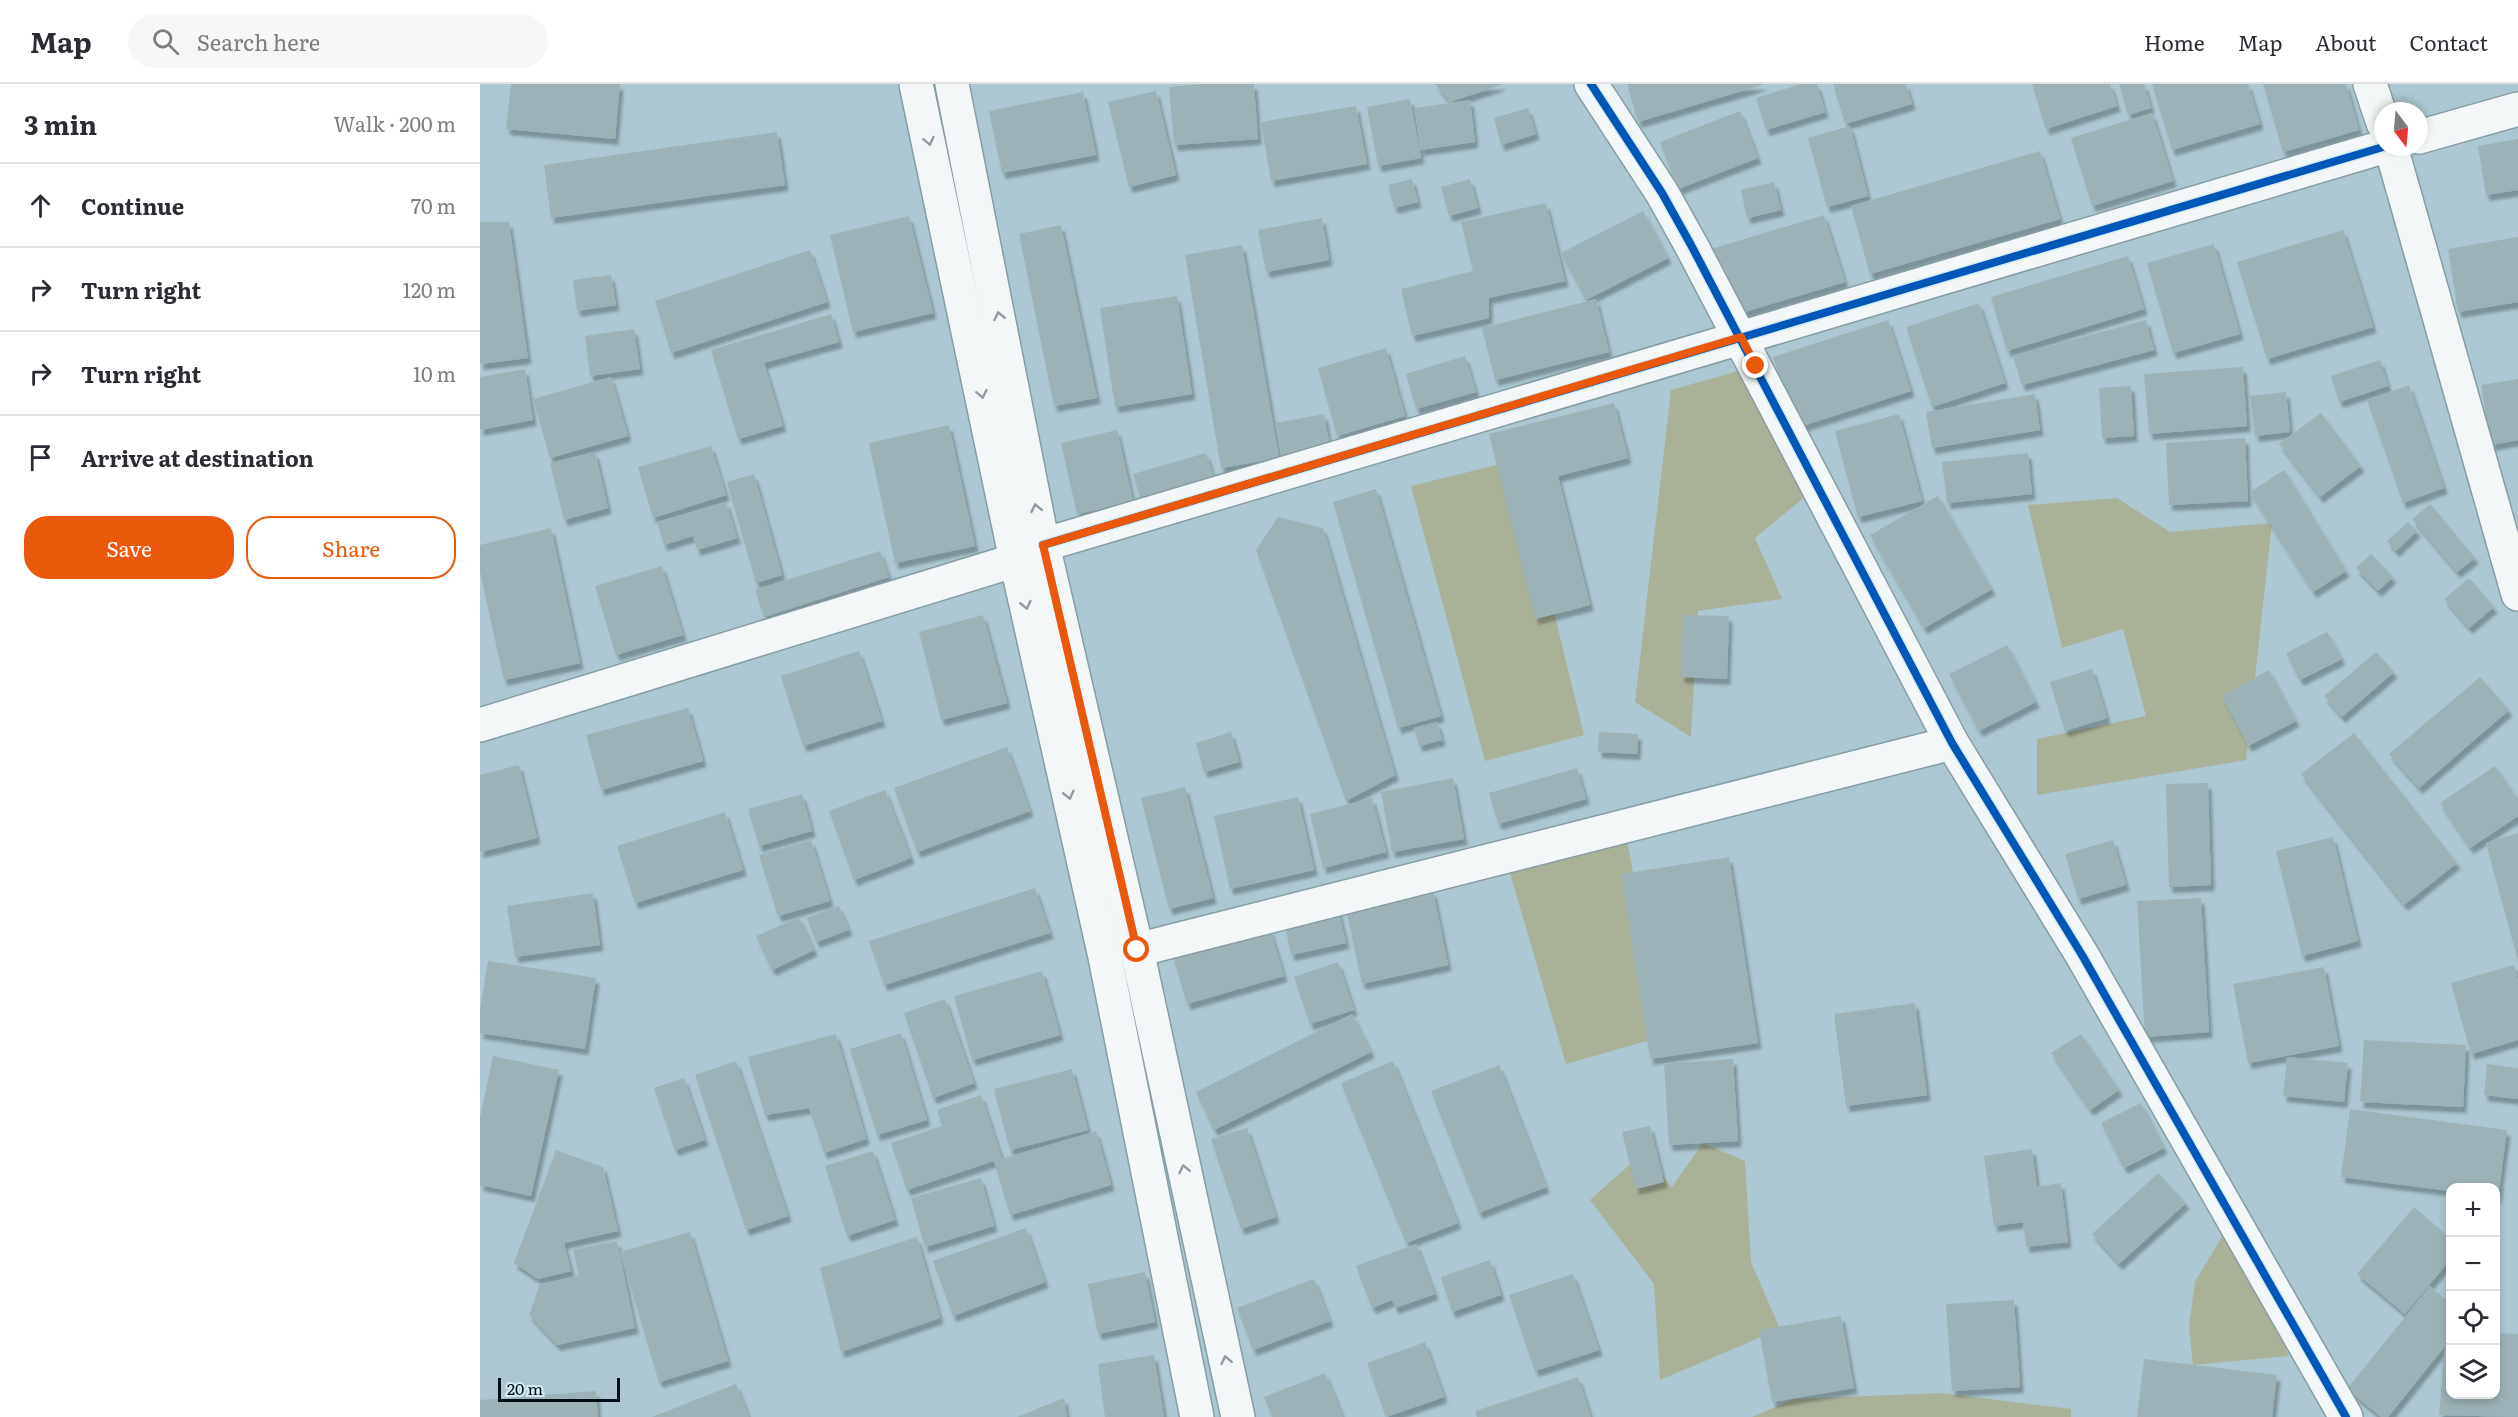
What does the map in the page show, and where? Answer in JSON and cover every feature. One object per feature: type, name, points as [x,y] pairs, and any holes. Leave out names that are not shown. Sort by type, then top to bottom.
[{"type":"street","points":[[916,84],[1030,553],[1137,950],[1238,1417]]},
{"type":"street","points":[[952,84],[1030,553],[1105,957],[1197,1417]]},
{"type":"street","points":[[1591,84],[1662,193],[1741,337],[1952,743],[2082,955],[2346,1417]]},
{"type":"street","points":[[2370,84],[2376,102]]},
{"type":"street","points":[[2428,134],[2518,109]]},
{"type":"street","points":[[480,725],[1030,553],[1741,337],[2374,150]]},
{"type":"street","points":[[2394,156],[2518,594]]},
{"type":"street","points":[[1137,950],[1952,743]]},
{"type":"green space","points":[[1756,366],[1818,486],[1755,538],[1782,599],[1698,611],[1691,737],[1635,702],[1671,390]]},
{"type":"green space","points":[[1517,460],[1584,735],[1485,761],[1411,486]]},
{"type":"green space","points":[[2117,498],[2170,532],[2272,523],[2246,760],[2037,795],[2037,739],[2146,716],[2123,629],[2062,648],[2028,505]]},
{"type":"green space","points":[[1627,840],[1664,1036],[1566,1064],[1509,870]]},
{"type":"green space","points":[[1703,1143],[1745,1161],[1751,1262],[1780,1329],[1660,1380],[1654,1284],[1590,1200],[1646,1150],[1671,1188]]},
{"type":"green space","points":[[2226,1230],[2278,1310],[2288,1356],[2193,1365],[2189,1326],[2195,1282]]},
{"type":"green space","points":[[1942,1393],[2071,1409],[2071,1417],[1752,1417],[1794,1399]]},
{"type":"building","points":[[511,84],[620,84],[615,139],[506,129]]},
{"type":"building","points":[[1202,84],[1254,84],[1258,139],[1174,145],[1169,87]]},
{"type":"building","points":[[1435,84],[1504,84],[1450,102]]},
{"type":"building","points":[[1627,84],[1762,84],[1762,85],[1638,122]]},
{"type":"building","points":[[1801,84],[1817,84],[1825,112],[1766,130],[1756,98]]},
{"type":"building","points":[[1833,84],[1906,84],[1912,104],[1845,124]]},
{"type":"building","points":[[2032,84],[2110,84],[2117,106],[2046,129]]},
{"type":"building","points":[[2119,84],[2144,84],[2151,108],[2128,115]]},
{"type":"building","points":[[2152,84],[2248,84],[2260,124],[2172,150]]},
{"type":"building","points":[[2263,84],[2346,84],[2359,130],[2283,152]]},
{"type":"building","points":[[1156,91],[1176,175],[1129,187],[1108,102]]},
{"type":"building","points":[[1083,92],[1096,155],[1002,173],[989,111]]},
{"type":"building","points":[[1410,99],[1421,158],[1378,166],[1367,107]]},
{"type":"building","points":[[1470,100],[1475,142],[1420,150],[1415,108]]},
{"type":"building","points":[[1356,106],[1367,164],[1271,181],[1261,122]]},
{"type":"building","points":[[1528,108],[1536,134],[1501,145],[1494,118]]},
{"type":"building","points":[[1740,111],[1758,158],[1678,189],[1660,142]]},
{"type":"building","points":[[2152,113],[2173,181],[2092,206],[2071,138]]},
{"type":"building","points":[[1850,126],[1868,196],[1827,207],[1808,138]]},
{"type":"building","points":[[777,132],[785,185],[551,218],[544,165]]},
{"type":"building","points":[[2518,139],[2518,190],[2486,195],[2478,146]]},
{"type":"building","points":[[2040,151],[2060,219],[1870,274],[1851,206]]},
{"type":"building","points":[[1412,179],[1418,202],[1394,208],[1388,185]]},
{"type":"building","points":[[1470,179],[1478,208],[1449,216],[1441,187]]},
{"type":"building","points":[[1774,182],[1781,210],[1747,218],[1741,190]]},
{"type":"building","points":[[1546,203],[1565,281],[1489,298],[1489,318],[1412,336],[1401,289],[1473,271],[1461,222]]},
{"type":"building","points":[[1643,211],[1668,258],[1586,300],[1561,253]]},
{"type":"building","points":[[1824,215],[1845,282],[1738,314],[1708,250]]},
{"type":"building","points":[[909,216],[933,313],[853,332],[830,235]]},
{"type":"building","points":[[1322,218],[1329,260],[1266,272],[1258,230]]},
{"type":"building","points":[[480,222],[509,222],[528,358],[480,364]]},
{"type":"building","points":[[1061,225],[1097,398],[1054,406],[1019,234]]},
{"type":"building","points":[[2343,230],[2373,327],[2267,359],[2237,262]]},
{"type":"building","points":[[2518,237],[2518,302],[2458,312],[2448,249]]},
{"type":"building","points":[[2214,244],[2240,334],[2173,353],[2147,263]]},
{"type":"building","points":[[1242,245],[1279,458],[1221,468],[1185,255]]},
{"type":"building","points":[[810,250],[827,302],[671,353],[655,301]]},
{"type":"building","points":[[2128,256],[2144,309],[2007,351],[1991,297]]},
{"type":"building","points":[[611,275],[616,305],[577,311],[573,280]]},
{"type":"building","points":[[1177,296],[1192,394],[1115,407],[1100,308]]},
{"type":"building","points":[[1596,299],[1609,352],[1495,380],[1482,328]]},
{"type":"building","points":[[1979,303],[2005,383],[1932,407],[1906,327]]},
{"type":"building","points":[[831,314],[839,342],[764,363],[783,426],[738,439],[711,350]]},
{"type":"building","points":[[1888,320],[1911,391],[1796,428],[1773,357]]},
{"type":"building","points":[[2146,320],[2154,350],[2022,385],[2013,356]]},
{"type":"building","points":[[634,329],[640,369],[590,376],[585,336]]},
{"type":"building","points":[[1386,348],[1405,416],[1337,436],[1318,368]]},
{"type":"building","points":[[1465,356],[1476,392],[1416,409],[1406,374]]},
{"type":"building","points":[[2380,360],[2388,386],[2339,402],[2331,376]]},
{"type":"building","points":[[2243,367],[2247,426],[2149,434],[2144,374]]},
{"type":"building","points":[[525,369],[533,420],[480,430],[480,377]]},
{"type":"building","points":[[611,377],[628,436],[550,458],[533,399]]},
{"type":"building","points":[[2518,379],[2518,440],[2491,445],[2481,385]]},
{"type":"building","points":[[2409,385],[2444,488],[2403,503],[2367,400]]},
{"type":"building","points":[[2131,386],[2134,436],[2102,438],[2099,388]]},
{"type":"building","points":[[2286,392],[2290,432],[2255,436],[2250,396]]},
{"type":"building","points":[[2035,394],[2040,430],[1932,448],[1926,412]]},
{"type":"building","points":[[1614,403],[1628,458],[1558,476],[1590,605],[1535,619],[1489,434]]},
{"type":"building","points":[[2321,413],[2361,466],[2320,497],[2279,444]]},
{"type":"building","points":[[1324,414],[1330,448],[1282,458],[1276,423]]},
{"type":"building","points":[[1899,414],[1922,501],[1858,517],[1835,431]]},
{"type":"building","points":[[949,425],[975,546],[895,563],[869,443]]},
{"type":"building","points":[[1117,430],[1133,502],[1077,514],[1061,443]]},
{"type":"building","points":[[2245,438],[2248,501],[2169,505],[2166,443]]},
{"type":"building","points":[[711,446],[726,495],[653,518],[638,467]]},
{"type":"building","points":[[595,452],[608,508],[564,520],[550,463]]},
{"type":"building","points":[[1206,453],[1214,479],[1141,500],[1133,474]]},
{"type":"building","points":[[2028,453],[2032,494],[1947,503],[1942,462]]},
{"type":"building","points":[[2284,470],[2346,571],[2313,592],[2250,492]]},
{"type":"building","points":[[754,474],[782,575],[756,583],[727,482]]},
{"type":"building","points":[[1376,489],[1441,716],[1398,728],[1333,502]]},
{"type":"building","points":[[1938,496],[1992,589],[1924,628],[1870,535]]},
{"type":"building","points":[[726,502],[737,538],[697,550],[693,536],[664,545],[657,522]]},
{"type":"building","points":[[2430,504],[2475,558],[2457,572],[2412,519]]},
{"type":"building","points":[[1278,517],[1323,528],[1395,775],[1346,801],[1256,550]]},
{"type":"building","points":[[2408,522],[2417,531],[2396,551],[2387,541]]},
{"type":"building","points":[[551,528],[580,663],[504,680],[480,572],[480,545]]},
{"type":"building","points":[[880,551],[889,577],[764,617],[755,590]]},
{"type":"building","points":[[2371,554],[2393,577],[2378,591],[2356,568]]},
{"type":"building","points":[[662,566],[683,635],[616,655],[595,586]]},
{"type":"building","points":[[2469,578],[2494,607],[2469,628],[2444,599]]},
{"type":"building","points":[[983,615],[1007,703],[941,720],[919,632]]},
{"type":"building","points":[[1683,615],[1729,616],[1727,679],[1681,677]]},
{"type":"building","points":[[2327,632],[2342,659],[2300,680],[2286,653]]},
{"type":"building","points":[[2007,645],[2036,702],[1979,731],[1949,674]]},
{"type":"building","points":[[859,651],[882,721],[803,746],[781,676]]},
{"type":"building","points":[[2376,652],[2394,672],[2342,717],[2324,696]]},
{"type":"building","points":[[2092,669],[2107,718],[2065,731],[2050,682]]},
{"type":"building","points":[[2269,670],[2296,721],[2248,746],[2222,696]]},
{"type":"building","points":[[2480,677],[2509,710],[2419,788],[2389,754]]},
{"type":"building","points":[[688,708],[703,761],[601,790],[586,735]]},
{"type":"building","points":[[1437,722],[1442,740],[1419,746],[1414,728]]},
{"type":"building","points":[[1231,732],[1239,762],[1204,772],[1196,743]]},
{"type":"building","points":[[1599,732],[1638,734],[1637,754],[1598,752]]},
{"type":"building","points":[[2354,733],[2457,863],[2404,905],[2301,774]]},
{"type":"building","points":[[1007,747],[1030,811],[917,852],[894,788]]},
{"type":"building","points":[[519,765],[537,838],[480,852],[480,775]]},
{"type":"building","points":[[2495,766],[2518,799],[2518,816],[2470,848],[2440,803]]},
{"type":"building","points":[[1577,768],[1586,799],[1498,824],[1489,793]]},
{"type":"building","points":[[1453,778],[1464,839],[1392,852],[1381,792]]},
{"type":"building","points":[[2208,783],[2211,885],[2169,887],[2166,784]]},
{"type":"building","points":[[1185,787],[1213,898],[1169,909],[1141,798]]},
{"type":"building","points":[[885,790],[911,858],[854,880],[829,811]]},
{"type":"building","points":[[802,794],[812,831],[759,846],[748,809]]},
{"type":"building","points":[[1298,797],[1314,870],[1230,889],[1214,816]]},
{"type":"building","points":[[1372,798],[1386,852],[1323,868],[1310,814]]},
{"type":"building","points":[[725,812],[743,870],[635,903],[617,846]]},
{"type":"building","points":[[2518,833],[2518,957],[2517,957],[2486,843]]},
{"type":"building","points":[[2333,837],[2358,941],[2302,956],[2276,851]]},
{"type":"building","points":[[811,840],[830,901],[778,916],[759,855]]},
{"type":"building","points":[[2113,840],[2126,885],[2078,899],[2065,854]]},
{"type":"building","points":[[1729,857],[1758,1043],[1650,1059],[1621,874]]},
{"type":"building","points":[[1035,888],[1050,933],[884,985],[869,941]]},
{"type":"building","points":[[1433,891],[1448,965],[1362,984],[1346,909]]},
{"type":"building","points":[[593,893],[600,945],[515,957],[507,906]]},
{"type":"building","points":[[2201,898],[2209,1032],[2145,1037],[2137,901]]},
{"type":"building","points":[[839,906],[849,930],[816,942],[807,918]]},
{"type":"building","points":[[1338,909],[1346,943],[1291,955],[1284,921]]},
{"type":"building","points":[[799,917],[814,950],[772,970],[756,936]]},
{"type":"building","points":[[1270,929],[1284,976],[1187,1004],[1173,957]]},
{"type":"building","points":[[488,961],[596,978],[585,1049],[480,1033],[480,1010]]},
{"type":"building","points":[[1338,962],[1354,1010],[1310,1024],[1294,977]]},
{"type":"building","points":[[2514,965],[2518,981],[2518,1040],[2471,1054],[2451,983]]},
{"type":"building","points":[[2324,967],[2339,1046],[2248,1063],[2233,984]]},
{"type":"building","points":[[1042,971],[1060,1035],[972,1060],[954,996]]},
{"type":"building","points":[[945,999],[974,1083],[933,1098],[904,1013]]},
{"type":"building","points":[[1915,1003],[1927,1095],[1846,1106],[1834,1014]]},
{"type":"building","points":[[1352,1014],[1371,1052],[1214,1130],[1196,1092]]},
{"type":"building","points":[[901,1033],[927,1120],[877,1135],[850,1049]]},
{"type":"building","points":[[836,1034],[866,1139],[824,1153],[809,1108],[765,1115],[748,1057]]},
{"type":"building","points":[[2081,1034],[2119,1090],[2090,1110],[2051,1053]]},
{"type":"building","points":[[2364,1040],[2466,1045],[2463,1107],[2360,1102]]},
{"type":"building","points":[[493,1056],[559,1070],[531,1196],[480,1185],[480,1117]]},
{"type":"building","points":[[2287,1057],[2348,1063],[2344,1102],[2283,1096]]},
{"type":"building","points":[[1733,1059],[1738,1141],[1669,1145],[1664,1064]]},
{"type":"building","points":[[736,1061],[788,1216],[746,1230],[695,1075]]},
{"type":"building","points":[[1393,1061],[1458,1223],[1406,1243],[1341,1083]]},
{"type":"building","points":[[2487,1064],[2518,1068],[2518,1099],[2484,1095]]},
{"type":"building","points":[[1499,1065],[1546,1187],[1479,1213],[1431,1091]]},
{"type":"building","points":[[1072,1069],[1088,1130],[1010,1150],[994,1089]]},
{"type":"building","points":[[684,1078],[705,1140],[675,1150],[654,1088]]},
{"type":"building","points":[[981,1095],[1002,1159],[1096,1131],[1111,1185],[1010,1215],[994,1161],[907,1190],[891,1143],[942,1126],[937,1110]]},
{"type":"building","points":[[2141,1103],[2164,1148],[2124,1168],[2101,1123]]},
{"type":"building","points":[[2350,1109],[2507,1130],[2500,1183],[2446,1183],[2446,1190],[2341,1177]]},
{"type":"building","points":[[1650,1126],[1664,1182],[1636,1189],[1622,1132]]},
{"type":"building","points":[[1247,1128],[1276,1217],[1241,1229],[1211,1139]]},
{"type":"building","points":[[2032,1149],[2037,1187],[2061,1183],[2068,1242],[2026,1247],[2023,1222],[1994,1226],[1984,1156]]},
{"type":"building","points":[[556,1150],[603,1167],[618,1231],[564,1243],[571,1271],[538,1279],[514,1263]]},
{"type":"building","points":[[873,1151],[895,1220],[847,1236],[825,1166]]},
{"type":"building","points":[[2158,1173],[2186,1203],[2119,1264],[2092,1234]]},
{"type":"building","points":[[981,1178],[994,1226],[925,1247],[911,1198]]},
{"type":"building","points":[[2414,1207],[2446,1235],[2446,1265],[2405,1314],[2357,1274]]},
{"type":"building","points":[[1026,1228],[1045,1282],[953,1316],[933,1261]]},
{"type":"building","points":[[690,1232],[728,1361],[659,1382],[620,1252]]},
{"type":"building","points":[[917,1237],[940,1318],[841,1352],[820,1268]]},
{"type":"building","points":[[617,1241],[635,1328],[557,1345],[529,1315],[540,1284],[579,1276],[573,1250]]},
{"type":"building","points":[[1416,1244],[1435,1294],[1395,1308],[1392,1300],[1372,1308],[1356,1266]]},
{"type":"building","points":[[1490,1260],[1501,1295],[1452,1312],[1441,1277]]},
{"type":"building","points":[[1145,1272],[1155,1322],[1098,1334],[1088,1284]]},
{"type":"building","points":[[1573,1274],[1599,1350],[1535,1371],[1509,1295]]},
{"type":"building","points":[[1314,1279],[1330,1321],[1253,1350],[1237,1308]]},
{"type":"building","points":[[2430,1286],[2446,1300],[2446,1399],[2500,1399],[2500,1333],[2518,1334],[2518,1417],[2439,1415],[2445,1346],[2388,1417],[2381,1417],[2347,1389]]},
{"type":"building","points":[[2014,1300],[2020,1387],[1952,1391],[1946,1304]]},
{"type":"building","points":[[1841,1316],[1854,1388],[1772,1402],[1759,1330]]},
{"type":"building","points":[[1425,1342],[1444,1397],[1386,1417],[1367,1363]]},
{"type":"building","points":[[1154,1355],[1164,1417],[1105,1417],[1098,1364]]},
{"type":"building","points":[[2144,1359],[2277,1375],[2272,1417],[2137,1417]]},
{"type":"building","points":[[1325,1373],[1343,1417],[1272,1417],[1264,1397]]},
{"type":"building","points":[[1578,1377],[1591,1417],[1477,1417],[1475,1411]]},
{"type":"building","points":[[736,1384],[749,1417],[652,1417]]},
{"type":"building","points":[[596,1391],[598,1417],[480,1417],[480,1400]]},
{"type":"building","points":[[1064,1398],[1067,1417],[1017,1417]]},
{"type":"cycle path","points":[[1591,84],[1662,193],[1691,245],[1952,743],[2082,955],[2346,1417]]},
{"type":"cycle path","points":[[1043,545],[2374,150]]},
{"type":"route","points":[[1137,950],[1043,545],[1741,337],[1756,366]]}]
